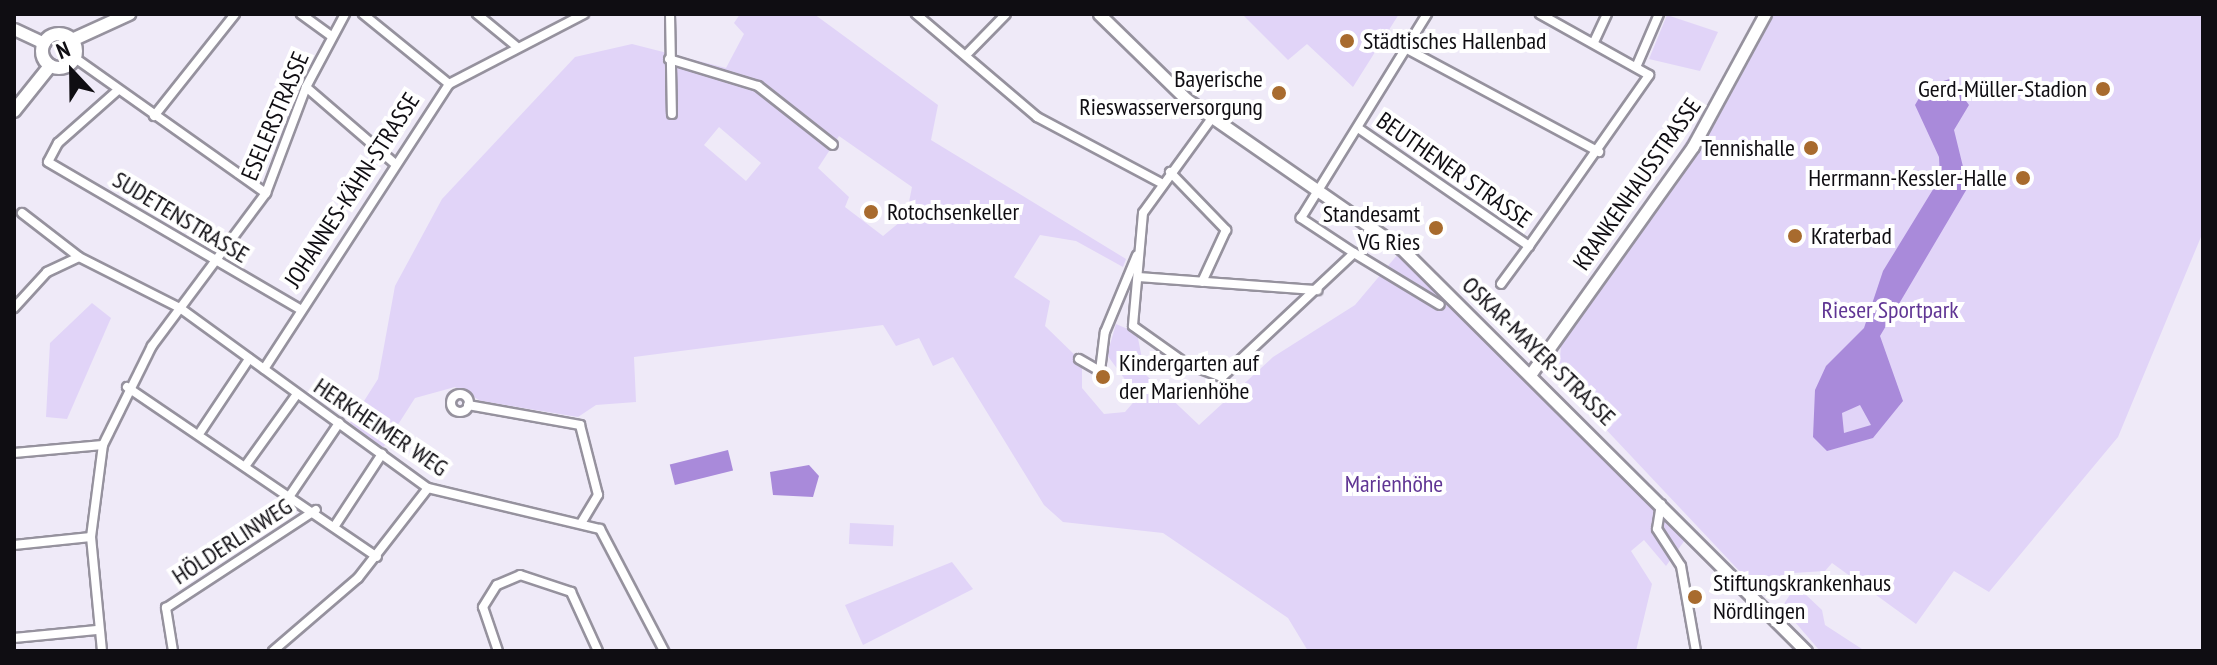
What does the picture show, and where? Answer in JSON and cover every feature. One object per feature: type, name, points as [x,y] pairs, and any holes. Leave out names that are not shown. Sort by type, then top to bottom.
[{"type":"main road","points":[[44,43],[57,34],[72,40],[129,14]]},
{"type":"main road","name":"OSKAR-MAYER-STRASSE","points":[[1099,14],[1212,118],[1402,249],[1532,372],[1806,651]]},
{"type":"main road","name":"KRANKENHAUSSTRASSE","points":[[1532,372],[1693,146],[1765,14]]},
{"type":"main road","points":[[14,29],[44,43]]},
{"type":"main road","points":[[50,66],[64,68],[75,58],[72,40]]},
{"type":"main road","points":[[44,43],[50,66]]},
{"type":"main road","points":[[14,111],[50,66]]},
{"type":"street","points":[[154,116],[235,14]]},
{"type":"street","points":[[301,14],[331,36]]},
{"type":"street","name":"ESELERSTRASSE","points":[[102,651],[97,630],[91,537],[103,445],[127,387],[180,308],[217,263],[266,193],[306,87],[345,14]]},
{"type":"street","points":[[363,14],[449,84]]},
{"type":"street","points":[[477,14],[516,46]]},
{"type":"street","name":"JOHANNES-KÄHN-STRASSE","points":[[264,369],[298,308],[393,162],[449,84],[516,46],[584,14]]},
{"type":"street","points":[[670,14],[672,114]]},
{"type":"street","points":[[916,14],[968,53],[1037,117],[1161,183]]},
{"type":"street","points":[[968,53],[1006,14]]},
{"type":"street","points":[[1427,14],[1301,218],[1424,302],[1440,305]]},
{"type":"street","points":[[1529,246],[1599,152],[1649,75],[1553,17],[1540,14]]},
{"type":"street","points":[[1594,42],[1607,14]]},
{"type":"street","points":[[1637,65],[1659,14]]},
{"type":"street","points":[[1407,49],[1599,152]]},
{"type":"street","points":[[75,58],[266,193]]},
{"type":"street","points":[[669,59],[758,86],[833,145]]},
{"type":"street","points":[[306,87],[393,162]]},
{"type":"street","name":"SUDETENSTRASSE","points":[[118,90],[45,158],[217,263],[298,308]]},
{"type":"street","points":[[1212,118],[1161,183],[1143,213],[1133,326],[1185,363],[1222,377],[1354,253]]},
{"type":"street","name":"BEUTHENER STRASSE","points":[[1358,128],[1529,246],[1501,284]]},
{"type":"street","points":[[1170,172],[1226,230],[1202,282]]},
{"type":"street","name":"HERKHEIMER WEG","points":[[22,213],[79,257],[180,308],[428,488],[491,508],[582,522]]},
{"type":"street","points":[[1079,359],[1100,371],[1105,332],[1139,250]]},
{"type":"street","points":[[14,308],[47,272],[79,257]]},
{"type":"street","points":[[1139,277],[1318,290]]},
{"type":"street","points":[[201,431],[249,359]]},
{"type":"street","points":[[127,387],[201,431],[246,465],[336,524],[377,557]]},
{"type":"street","points":[[246,465],[297,394]]},
{"type":"street","points":[[468,405],[580,425],[598,495],[582,522],[608,540],[664,651]]},
{"type":"street","points":[[291,494],[339,423]]},
{"type":"street","points":[[14,453],[103,445]]},
{"type":"street","points":[[336,524],[382,454]]},
{"type":"street","points":[[273,651],[377,557],[428,488]]},
{"type":"street","points":[[1661,504],[1657,529],[1681,566],[1696,651]]},
{"type":"street","name":"HÖLDERLINWEG","points":[[173,651],[166,608],[316,510]]},
{"type":"street","points":[[14,545],[91,537]]},
{"type":"street","points":[[498,651],[483,607],[497,585],[520,575],[571,592],[598,651]]},
{"type":"street","points":[[14,638],[97,630]]},
{"type":"green space","name":"Marienhöhe","points":[[740,14],[814,14],[938,105],[931,140],[1126,259],[1123,267],[1076,241],[1040,235],[1014,277],[1050,301],[1045,326],[1082,362],[1082,388],[1104,414],[1125,412],[1138,397],[1107,355],[1116,324],[1137,333],[1145,374],[1199,425],[1273,357],[1355,305],[1398,254],[1685,540],[1666,566],[1644,540],[1631,551],[1652,584],[1636,651],[1308,651],[1288,618],[1163,533],[1063,522],[1044,505],[953,357],[933,366],[919,338],[896,346],[883,325],[634,357],[636,402],[596,405],[578,417],[481,401],[455,387],[415,398],[383,448],[350,423],[378,379],[395,286],[442,199],[575,57],[632,44],[726,68],[744,34],[734,23]],"holes":[[[719,127],[761,163],[746,181],[704,145]],[[839,136],[912,187],[906,217],[883,236],[845,207],[849,197],[818,168]]]},
{"type":"green space","points":[[1242,14],[1399,14],[1353,87],[1307,44],[1288,60]]},
{"type":"green space","name":"Rieser Sportpark","points":[[1764,14],[2203,14],[2203,232],[2118,437],[1989,592],[1954,571],[1916,624],[1832,563],[1825,571],[1793,573],[1762,595],[1566,387],[1559,369],[1561,346]]},
{"type":"green space","points":[[1667,15],[1718,32],[1700,71],[1649,59]]},
{"type":"green space","points":[[92,303],[111,318],[67,419],[46,417],[50,343]]},
{"type":"green space","points":[[850,523],[894,525],[893,546],[849,544]]},
{"type":"green space","points":[[952,562],[973,589],[863,645],[845,605]]},
{"type":"green space","points":[[1791,593],[1804,593],[1822,610],[1825,625],[1865,651],[1820,651],[1782,607]]},
{"type":"shaded area","points":[[1950,79],[1969,105],[1954,130],[1968,187],[1880,336],[1903,401],[1873,438],[1827,451],[1813,437],[1815,390],[1826,366],[1864,328],[1883,271],[1940,178],[1939,157],[1915,105],[1926,86]],"holes":[[[1860,405],[1871,425],[1844,433],[1842,413]]]},
{"type":"shaded area","points":[[728,450],[733,470],[675,485],[670,465]]},
{"type":"shaded area","points":[[809,465],[819,476],[813,497],[773,495],[770,472]]},
{"type":"place","name":"Städtisches Hallenbad","points":[[1347,41]]},
{"type":"place","name":"Gerd-Müller-Stadion","points":[[2103,89]]},
{"type":"place","name":"Bayerische Rieswasserversorgung","points":[[1279,93]]},
{"type":"place","name":"Tennishalle","points":[[1811,148]]},
{"type":"place","name":"Herrmann-Kessler-Halle","points":[[2023,178]]},
{"type":"place","name":"Rotochsenkeller","points":[[871,212]]},
{"type":"place","name":"Standesamt VG Ries","points":[[1436,228]]},
{"type":"place","name":"Kraterbad","points":[[1795,236]]},
{"type":"place","name":"Kindergarten auf der Marienhöhe","points":[[1103,377]]},
{"type":"place","name":"Stiftungskrankenhaus Nördlingen","points":[[1695,597]]}]
